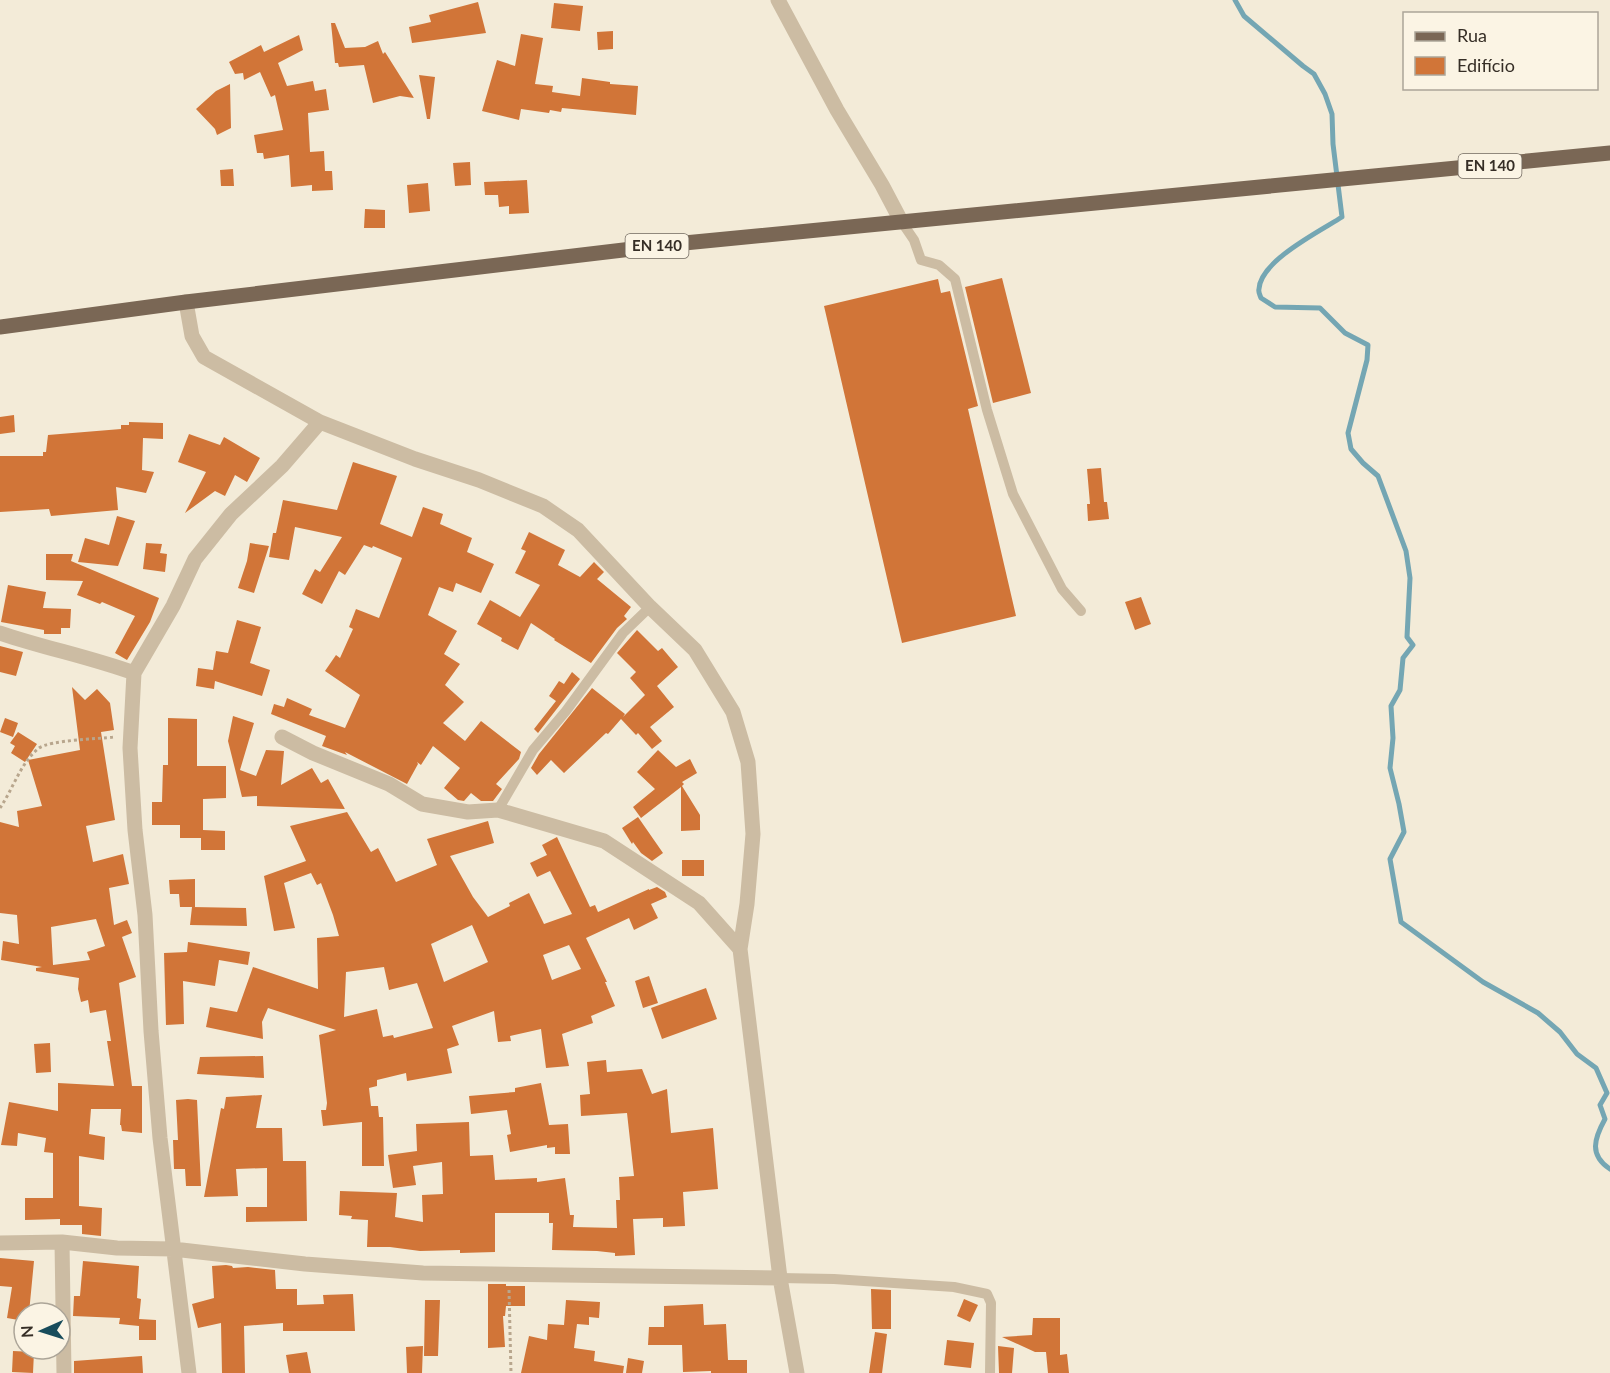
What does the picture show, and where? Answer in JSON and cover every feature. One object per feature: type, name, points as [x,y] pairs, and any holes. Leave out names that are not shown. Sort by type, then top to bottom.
[{"type":"main road","name":"EN 140","points":[[0,327],[186,302],[674,244],[1610,153]]},
{"type":"street","points":[[778,0],[837,110],[901,221]]},
{"type":"street","points":[[186,302],[192,336],[204,357],[320,422],[543,506],[578,530],[650,607],[695,650],[733,712],[748,762],[753,834],[747,904],[740,949],[780,1278],[797,1373]]},
{"type":"street","points":[[189,1373],[159,1138],[145,915],[135,830],[131,735],[134,673],[173,606],[195,559],[231,514],[282,466],[320,422]]},
{"type":"street","points":[[0,633],[134,673]]},
{"type":"street","points":[[282,737],[313,753],[389,784],[422,804],[468,812],[498,810],[604,841],[699,903],[740,949]]},
{"type":"street","points":[[0,1243],[62,1242],[117,1248],[173,1249],[305,1264],[423,1273],[780,1278]]},
{"type":"street","points":[[62,1242],[64,1373]]},
{"type":"lane","points":[[901,221],[914,240],[921,260],[939,265],[955,279],[981,388],[1013,494],[1062,589],[1081,611]]},
{"type":"lane","points":[[498,810],[533,750],[566,711],[623,633],[650,607]]},
{"type":"lane","points":[[780,1278],[954,1287],[987,1294],[991,1303],[990,1373]]},
{"type":"path","points":[[0,808],[24,766],[39,748],[51,743],[131,735]]},
{"type":"path","points":[[508,1273],[511,1373]]},
{"type":"building","points":[[478,2],[486,33],[412,43],[409,27],[431,22],[429,15]]},
{"type":"building","points":[[554,3],[583,6],[580,31],[551,28]]},
{"type":"building","points":[[331,23],[335,23],[345,48],[365,47],[378,41],[383,54],[385,52],[414,98],[400,96],[373,103],[364,65],[339,67],[338,63],[335,63]]},
{"type":"building","points":[[613,31],[613,49],[598,50],[597,32]]},
{"type":"building","points":[[521,34],[543,38],[535,84],[553,86],[552,92],[580,96],[582,78],[610,82],[610,84],[638,86],[636,115],[562,108],[561,112],[550,110],[549,113],[521,109],[519,120],[482,111],[497,60],[515,66]]},
{"type":"building","points":[[299,35],[303,50],[278,63],[287,86],[313,81],[315,91],[326,89],[329,110],[308,113],[310,152],[324,151],[325,171],[332,171],[333,190],[312,191],[312,185],[291,187],[289,155],[264,159],[263,153],[257,153],[254,135],[283,130],[275,95],[271,97],[260,72],[244,80],[243,73],[235,74],[229,62],[261,45],[264,52]]},
{"type":"building","points":[[419,75],[435,77],[430,119],[427,119]]},
{"type":"building","points":[[230,84],[231,128],[217,135],[215,129],[196,109],[216,91]]},
{"type":"building","points":[[470,162],[471,185],[455,186],[453,163]]},
{"type":"building","points":[[233,169],[234,186],[221,186],[220,170]]},
{"type":"building","points":[[527,180],[529,213],[509,214],[509,206],[499,207],[498,195],[485,195],[484,182]]},
{"type":"building","points":[[428,183],[430,211],[409,213],[407,185]]},
{"type":"building","points":[[365,209],[385,210],[385,228],[364,228]]},
{"type":"building","points":[[1002,278],[1031,393],[993,403],[965,287]]},
{"type":"building","points":[[938,279],[941,293],[950,291],[978,406],[968,409],[1016,616],[902,643],[824,306]]},
{"type":"building","points":[[14,415],[15,432],[0,434],[0,417]]},
{"type":"building","points":[[129,422],[163,423],[163,439],[143,438],[142,470],[154,472],[146,493],[116,487],[118,510],[51,516],[49,509],[0,512],[0,456],[43,456],[43,452],[46,452],[48,435],[121,429],[121,425],[129,425]]},
{"type":"building","points":[[189,434],[220,445],[224,437],[260,458],[247,482],[235,475],[225,496],[215,491],[185,513],[206,472],[178,462]]},
{"type":"building","points":[[353,462],[397,476],[380,524],[412,537],[423,507],[443,514],[440,524],[472,538],[467,552],[494,564],[481,593],[456,583],[453,592],[439,587],[428,615],[457,631],[444,654],[460,664],[445,685],[464,702],[443,723],[465,741],[481,721],[521,752],[519,759],[496,784],[502,789],[493,801],[481,801],[471,793],[464,801],[458,800],[444,788],[460,768],[433,746],[421,765],[417,762],[407,784],[345,752],[347,755],[322,746],[326,736],[271,714],[274,704],[284,707],[287,698],[312,709],[309,715],[345,728],[360,695],[325,671],[336,655],[340,658],[353,629],[349,627],[356,609],[379,618],[402,558],[373,546],[372,548],[364,545],[345,575],[339,571],[322,604],[302,594],[315,569],[320,572],[342,537],[295,527],[289,560],[269,557],[273,533],[276,533],[283,500],[337,510]]},
{"type":"building","points":[[1101,468],[1104,502],[1107,502],[1109,519],[1088,521],[1087,504],[1090,504],[1087,469]]},
{"type":"building","points":[[117,516],[135,521],[118,566],[78,562],[85,538],[109,545]]},
{"type":"building","points":[[529,532],[565,550],[558,565],[580,577],[594,562],[604,572],[597,579],[631,607],[624,616],[627,619],[617,628],[591,663],[531,623],[518,650],[477,624],[490,600],[520,617],[540,585],[515,573],[526,551],[521,549]]},
{"type":"building","points":[[146,543],[162,544],[160,553],[167,554],[165,572],[143,569]]},
{"type":"building","points":[[250,543],[269,546],[254,593],[238,588]]},
{"type":"building","points":[[46,554],[73,554],[71,561],[159,598],[150,622],[127,660],[115,653],[135,616],[102,602],[100,604],[77,595],[83,581],[46,580]]},
{"type":"building","points":[[8,585],[46,592],[43,608],[71,609],[70,628],[61,628],[61,634],[44,634],[44,630],[1,622]]},
{"type":"building","points":[[1141,597],[1151,624],[1135,630],[1125,602]]},
{"type":"building","points":[[237,620],[261,627],[250,663],[270,670],[262,696],[215,681],[214,689],[196,686],[198,668],[213,670],[216,651],[228,653]]},
{"type":"building","points":[[637,630],[658,651],[662,648],[678,667],[657,686],[674,707],[650,727],[662,741],[652,749],[621,719],[608,734],[606,733],[564,773],[551,760],[537,775],[531,768],[539,754],[592,688],[625,714],[623,717],[645,695],[630,678],[636,672],[617,653]]},
{"type":"building","points":[[0,646],[23,652],[16,676],[0,672]]},
{"type":"building","points":[[572,672],[580,679],[538,733],[534,729],[556,701],[549,696],[559,681],[564,684]]},
{"type":"building","points":[[72,687],[85,700],[97,689],[110,703],[114,730],[101,732],[115,820],[86,826],[93,862],[123,854],[129,884],[109,888],[114,925],[127,920],[132,933],[122,937],[136,977],[119,983],[132,1086],[142,1086],[142,1133],[122,1131],[121,1109],[91,1109],[89,1134],[105,1137],[104,1160],[79,1156],[79,1206],[102,1208],[101,1236],[82,1234],[82,1225],[60,1225],[60,1219],[25,1220],[25,1198],[53,1198],[53,1153],[44,1152],[46,1138],[18,1133],[17,1146],[1,1145],[9,1102],[58,1111],[58,1083],[114,1086],[107,1041],[111,1041],[106,1010],[90,1013],[88,1000],[81,1002],[78,989],[79,978],[36,971],[36,968],[42,967],[1,960],[3,941],[19,944],[17,915],[0,913],[0,822],[19,827],[17,811],[42,806],[28,760],[80,750]],"holes":[[[96,919],[105,946],[87,952],[90,960],[53,965],[51,927]]]},
{"type":"building","points":[[233,716],[254,723],[240,770],[256,776],[266,750],[284,751],[281,785],[312,768],[321,783],[328,779],[345,809],[257,806],[257,796],[242,797],[228,741]]},
{"type":"building","points":[[5,718],[18,723],[13,737],[0,732]]},
{"type":"building","points":[[168,718],[197,719],[197,766],[226,766],[226,798],[203,799],[203,830],[225,831],[225,850],[201,850],[201,838],[180,838],[180,825],[152,825],[152,802],[162,802],[163,765],[168,765]]},
{"type":"building","points":[[18,732],[37,744],[25,762],[11,753],[15,746],[10,743]]},
{"type":"building","points":[[658,750],[676,767],[690,759],[697,773],[682,782],[684,784],[682,786],[700,815],[700,830],[681,831],[681,787],[641,818],[633,807],[655,789],[637,772]]},
{"type":"building","points":[[347,812],[371,852],[378,848],[396,882],[437,865],[427,839],[488,821],[494,843],[450,856],[473,897],[488,917],[529,893],[544,924],[572,914],[550,871],[537,877],[530,863],[547,855],[542,845],[557,837],[590,907],[595,905],[598,912],[657,887],[665,892],[667,897],[651,904],[658,918],[634,930],[629,918],[586,938],[607,982],[605,982],[615,1006],[591,1016],[593,1023],[562,1034],[569,1066],[546,1068],[541,1029],[510,1036],[511,1041],[498,1042],[494,1011],[452,1026],[459,1045],[447,1049],[452,1073],[407,1081],[406,1073],[377,1080],[377,1086],[369,1088],[371,1106],[378,1106],[379,1117],[383,1117],[384,1166],[362,1166],[362,1122],[323,1126],[321,1110],[326,1110],[327,1103],[319,1035],[336,1030],[268,1008],[262,1022],[263,1039],[206,1027],[210,1007],[237,1012],[253,967],[318,989],[317,938],[339,936],[321,883],[317,885],[311,873],[284,883],[295,928],[274,931],[264,876],[306,861],[290,826]],"holes":[[[472,925],[488,962],[444,982],[431,944]],[[569,945],[581,969],[552,980],[543,955]],[[384,967],[389,990],[417,983],[433,1028],[394,1038],[393,1035],[383,1037],[377,1009],[344,1017],[346,972]]]},
{"type":"building","points":[[638,817],[663,853],[652,861],[641,853],[633,842],[632,844],[622,828]]},
{"type":"building","points":[[682,860],[704,860],[704,876],[682,876]]},
{"type":"building","points":[[195,879],[195,907],[180,907],[179,894],[170,894],[169,880]]},
{"type":"building","points":[[192,907],[246,908],[247,926],[190,925]]},
{"type":"building","points":[[188,942],[250,952],[248,965],[219,960],[215,986],[183,981],[184,1024],[166,1025],[164,953],[187,952]]},
{"type":"building","points":[[649,976],[658,1003],[643,1008],[635,981]]},
{"type":"building","points":[[706,988],[717,1019],[662,1039],[651,1008]]},
{"type":"building","points":[[50,1043],[51,1072],[36,1073],[34,1044]]},
{"type":"building","points":[[263,1056],[264,1078],[197,1074],[200,1057]]},
{"type":"building","points":[[606,1060],[607,1072],[642,1069],[652,1094],[667,1089],[671,1133],[713,1128],[718,1189],[683,1192],[685,1226],[663,1227],[663,1218],[633,1219],[635,1255],[615,1256],[615,1253],[597,1251],[552,1250],[553,1223],[549,1223],[549,1213],[495,1213],[495,1252],[460,1253],[460,1250],[420,1251],[367,1247],[368,1220],[351,1219],[352,1216],[339,1215],[340,1191],[397,1193],[395,1217],[423,1222],[422,1195],[443,1194],[442,1162],[413,1166],[416,1185],[393,1188],[388,1155],[417,1151],[416,1124],[469,1122],[470,1156],[493,1155],[495,1180],[537,1178],[537,1182],[565,1178],[570,1215],[574,1215],[573,1227],[617,1228],[616,1200],[620,1200],[619,1177],[634,1176],[627,1113],[581,1116],[580,1095],[590,1094],[587,1062]]},
{"type":"building","points":[[541,1083],[549,1125],[568,1124],[570,1154],[555,1154],[555,1147],[547,1148],[547,1145],[510,1152],[507,1135],[511,1134],[507,1110],[471,1114],[469,1096],[515,1092],[515,1088]]},
{"type":"building","points":[[262,1095],[256,1128],[282,1128],[283,1161],[306,1161],[307,1221],[246,1222],[246,1207],[267,1207],[267,1168],[236,1169],[238,1196],[204,1197],[221,1108],[224,1109],[226,1097]]},
{"type":"building","points":[[176,1100],[197,1100],[201,1186],[186,1186],[185,1169],[174,1169],[173,1140],[178,1140]]},
{"type":"building","points":[[0,1258],[34,1261],[30,1301],[12,1301],[12,1319],[7,1318],[12,1287],[0,1286]]},
{"type":"building","points":[[83,1261],[139,1266],[137,1298],[141,1299],[139,1319],[156,1320],[156,1340],[139,1340],[139,1326],[119,1324],[120,1318],[73,1316],[74,1296],[80,1296]]},
{"type":"building","points":[[226,1265],[233,1268],[275,1270],[276,1289],[297,1289],[297,1305],[324,1304],[323,1295],[353,1294],[355,1331],[283,1331],[283,1323],[244,1326],[245,1373],[222,1373],[221,1323],[198,1328],[192,1304],[214,1298],[212,1266]]},
{"type":"building","points":[[488,1284],[525,1286],[525,1306],[506,1306],[505,1316],[503,1316],[505,1347],[488,1348]]},
{"type":"building","points":[[871,1289],[891,1290],[891,1329],[872,1329]]},
{"type":"building","points":[[964,1299],[978,1305],[970,1322],[957,1316]]},
{"type":"building","points":[[425,1300],[440,1300],[438,1356],[424,1356]]},
{"type":"building","points":[[566,1300],[600,1302],[599,1318],[589,1317],[589,1325],[577,1324],[574,1348],[595,1351],[594,1361],[624,1366],[623,1373],[521,1373],[529,1336],[547,1340],[548,1324],[564,1325]]},
{"type":"building","points":[[703,1304],[704,1325],[726,1324],[728,1360],[747,1360],[747,1373],[683,1372],[682,1345],[648,1345],[649,1327],[664,1327],[664,1306]]},
{"type":"building","points":[[1033,1318],[1060,1318],[1060,1355],[1067,1354],[1069,1373],[1048,1373],[1046,1352],[1035,1352],[1002,1337],[1032,1335]]},
{"type":"building","points":[[875,1332],[887,1334],[882,1373],[869,1373]]},
{"type":"building","points":[[947,1340],[974,1343],[971,1368],[944,1365]]},
{"type":"building","points":[[423,1346],[422,1373],[407,1373],[406,1347]]},
{"type":"building","points":[[998,1346],[1014,1348],[1012,1373],[999,1373]]},
{"type":"building","points":[[307,1352],[311,1373],[289,1373],[286,1355]]},
{"type":"building","points":[[142,1356],[143,1373],[74,1373],[74,1361]]},
{"type":"building","points":[[628,1358],[644,1361],[642,1373],[626,1373]]},
{"type":"building","points":[[13,1361],[34,1361],[33,1373],[12,1372]]},
{"type":"waterway","points":[[1235,0],[1244,16],[1314,74],[1325,94],[1332,114],[1333,144],[1342,217],[1280,258],[1262,278],[1259,291],[1261,298],[1275,307],[1320,308],[1345,333],[1368,345],[1367,360],[1348,433],[1351,449],[1378,476],[1406,551],[1410,578],[1407,637],[1413,645],[1403,658],[1400,690],[1391,706],[1393,738],[1390,768],[1404,832],[1390,859],[1401,922],[1483,982],[1538,1013],[1560,1032],[1577,1054],[1596,1068],[1607,1093],[1600,1105],[1605,1119],[1596,1140],[1596,1152],[1603,1164],[1610,1169]]}]
